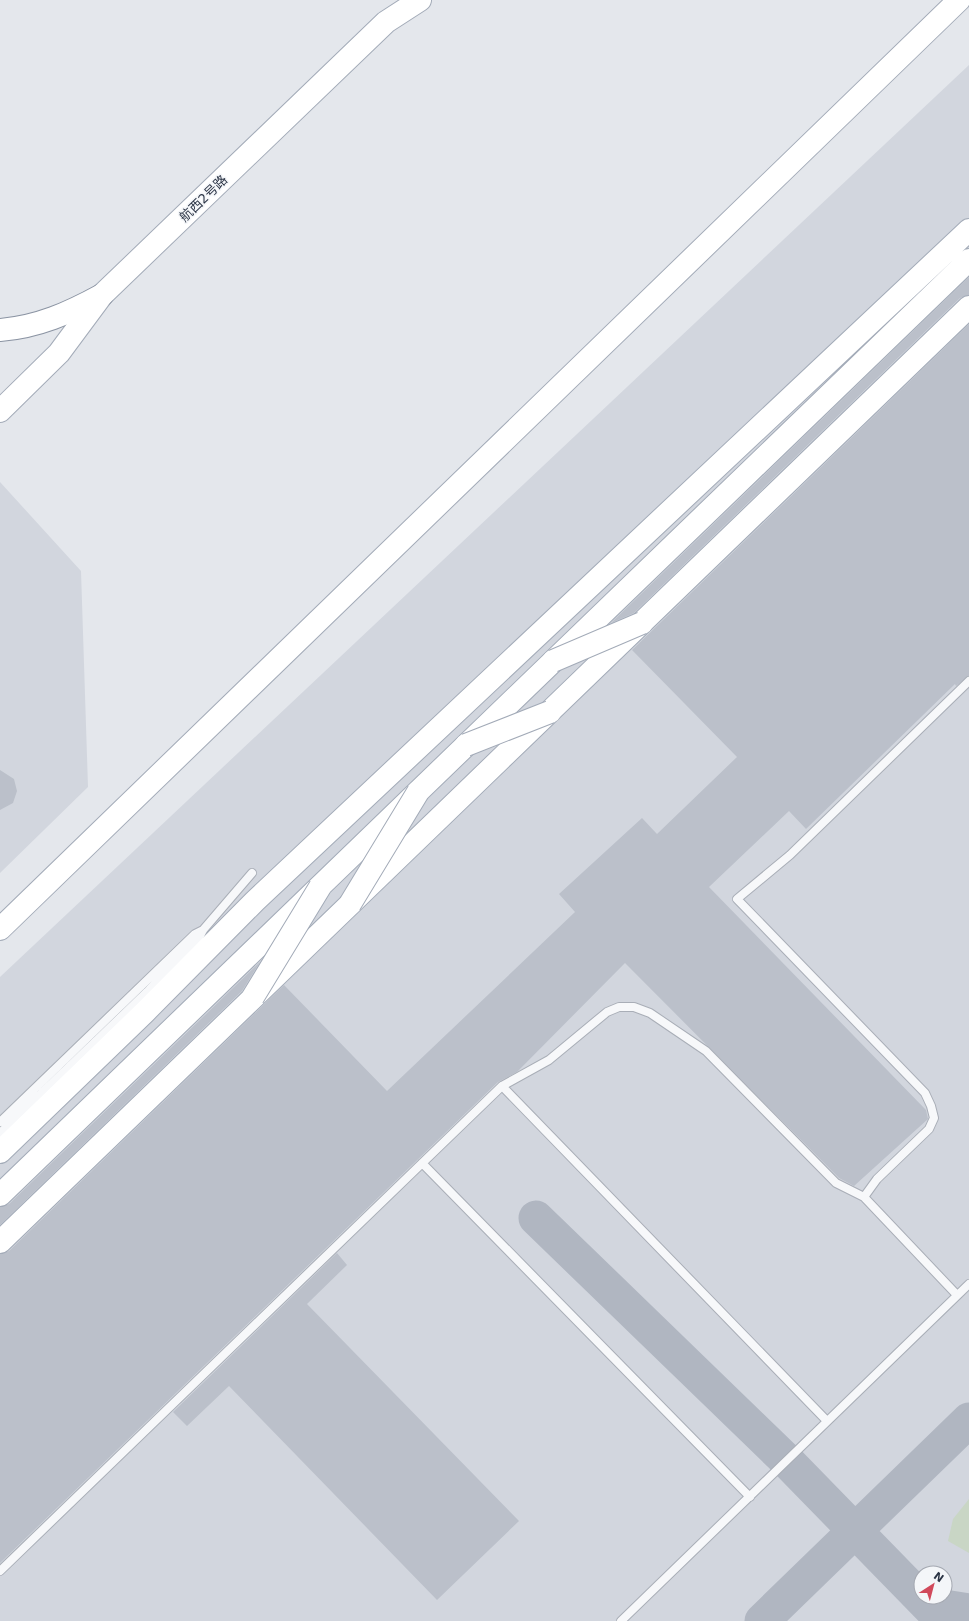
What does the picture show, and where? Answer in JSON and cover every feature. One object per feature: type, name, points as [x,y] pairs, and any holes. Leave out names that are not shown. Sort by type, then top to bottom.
[{"type":"main road","points":[[386,22],[399,0]]},
{"type":"main road","name":"航西2号路","points":[[0,411],[59,353],[102,295],[386,22],[420,0]]},
{"type":"main road","points":[[0,929],[959,0]]},
{"type":"main road","points":[[0,1152],[145,1012],[255,900],[969,230]]},
{"type":"main road","points":[[0,1195],[969,260]]},
{"type":"main road","points":[[0,330],[30,326],[45,322],[73,311],[102,295]]},
{"type":"main road","points":[[0,1242],[969,307]]},
{"type":"main road","points":[[0,1235],[969,307]]},
{"type":"main road","points":[[553,661],[642,622]]},
{"type":"main road","points":[[466,745],[550,712]]},
{"type":"main road","points":[[350,904],[418,792]]},
{"type":"main road","points":[[253,997],[320,886]]},
{"type":"lane","points":[[864,1197],[876,1179],[929,1129],[934,1118],[931,1106],[925,1093],[737,900],[790,854],[969,681]]},
{"type":"lane","points":[[0,1133],[147,992],[199,938],[203,930],[218,915],[252,873]]},
{"type":"lane","points":[[0,1122],[195,934],[203,930]]},
{"type":"lane","points":[[0,1572],[502,1086],[549,1060],[607,1012],[619,1007],[634,1007],[650,1013],[706,1050],[836,1183],[864,1197],[957,1295]]},
{"type":"lane","points":[[502,1086],[827,1421]]},
{"type":"lane","points":[[422,1163],[750,1497]]},
{"type":"lane","points":[[621,1621],[969,1284]]},
{"type":"shaded area","points":[[969,65],[969,1621],[0,1621],[0,977]]},
{"type":"shaded area","points":[[0,482],[81,571],[88,787],[0,873]]},
{"type":"green space","points":[[969,1499],[969,1553],[948,1541],[953,1519]]},
{"type":"building","points":[[969,277],[969,295],[960,298],[634,613],[611,623]]},
{"type":"building","points":[[969,324],[969,676],[956,686],[955,684],[806,829],[789,811],[709,887],[926,1110],[928,1119],[854,1186],[839,1178],[625,963],[517,1072],[498,1082],[0,1563],[0,1254],[9,1251],[284,985],[387,1091],[575,912],[559,894],[642,818],[657,834],[737,757],[632,650]]},
{"type":"building","points":[[0,770],[14,779],[17,791],[13,803],[0,810]]},
{"type":"building","points":[[260,962],[242,991],[0,1225],[0,1207],[9,1204]]},
{"type":"building","points":[[337,1253],[347,1265],[307,1304],[519,1521],[437,1600],[229,1386],[187,1426],[173,1412]]},
{"type":"taxiway","points":[[536,1218],[787,1461],[943,1621]]},
{"type":"taxiway","points":[[762,1621],[969,1420]]},
{"type":"taxiway","points":[[940,1605],[969,1611]]}]
